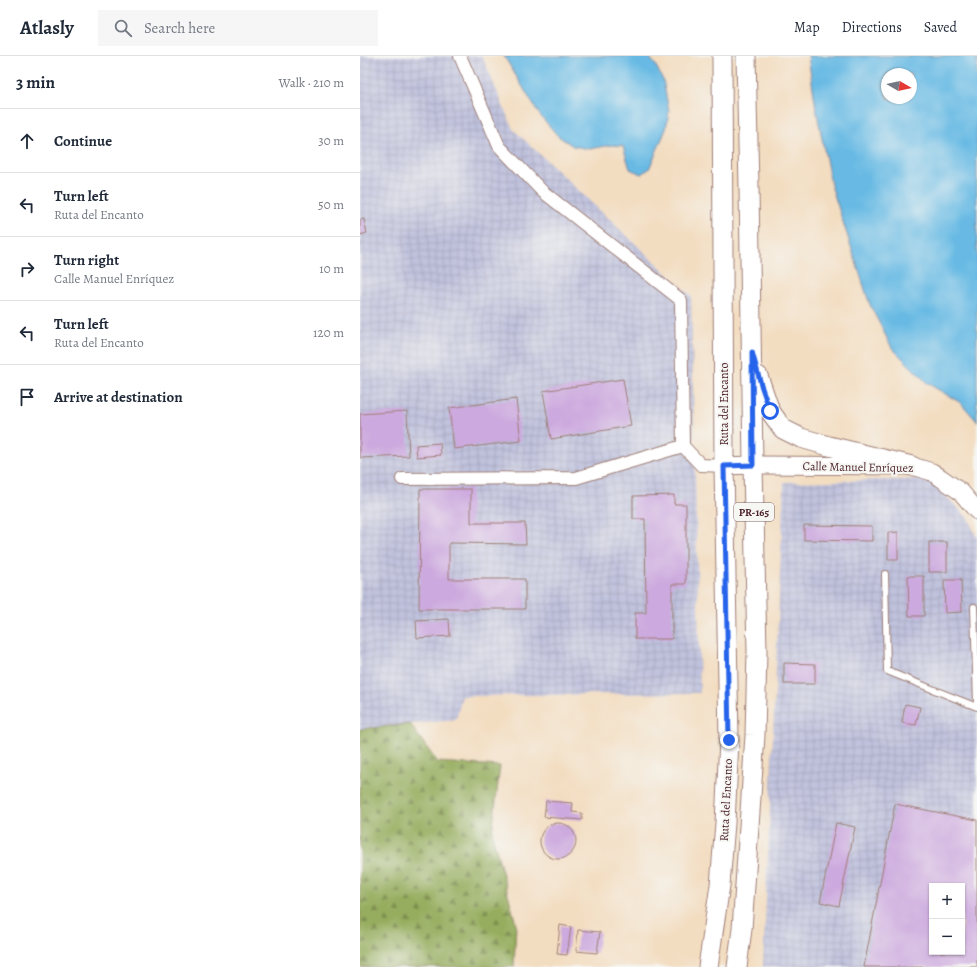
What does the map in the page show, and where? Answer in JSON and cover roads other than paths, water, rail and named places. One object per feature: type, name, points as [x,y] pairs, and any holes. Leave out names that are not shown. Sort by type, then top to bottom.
[{"type":"main road","name":"Ruta del Encanto","points":[[708,967],[720,885],[729,740],[724,466],[722,56]]},
{"type":"main road","name":"Ruta del Encanto","points":[[737,967],[742,929],[754,742],[757,652],[746,56]]},
{"type":"main road","points":[[752,352],[770,411],[783,429],[801,438],[912,466]]},
{"type":"main road","points":[[742,929],[745,967]]},
{"type":"street","points":[[460,56],[499,146],[542,191],[681,300],[683,446],[701,465],[724,466]]},
{"type":"street","points":[[402,479],[576,478],[683,446]]},
{"type":"street","name":"Calle Manuel Enríquez","points":[[724,466],[912,466],[932,472],[941,478],[961,492],[977,511]]},
{"type":"lane","points":[[885,574],[888,671],[977,707]]},
{"type":"lane","points":[[974,607],[977,703]]},
{"type":"water","points":[[504,56],[648,56],[655,64],[663,80],[669,111],[666,129],[649,169],[641,174],[630,169],[623,146],[611,145],[590,149],[573,146],[558,136],[539,114]]},
{"type":"water","points":[[808,56],[977,56],[977,422],[961,403],[927,383],[892,348],[870,305],[831,185],[816,108]]}]
